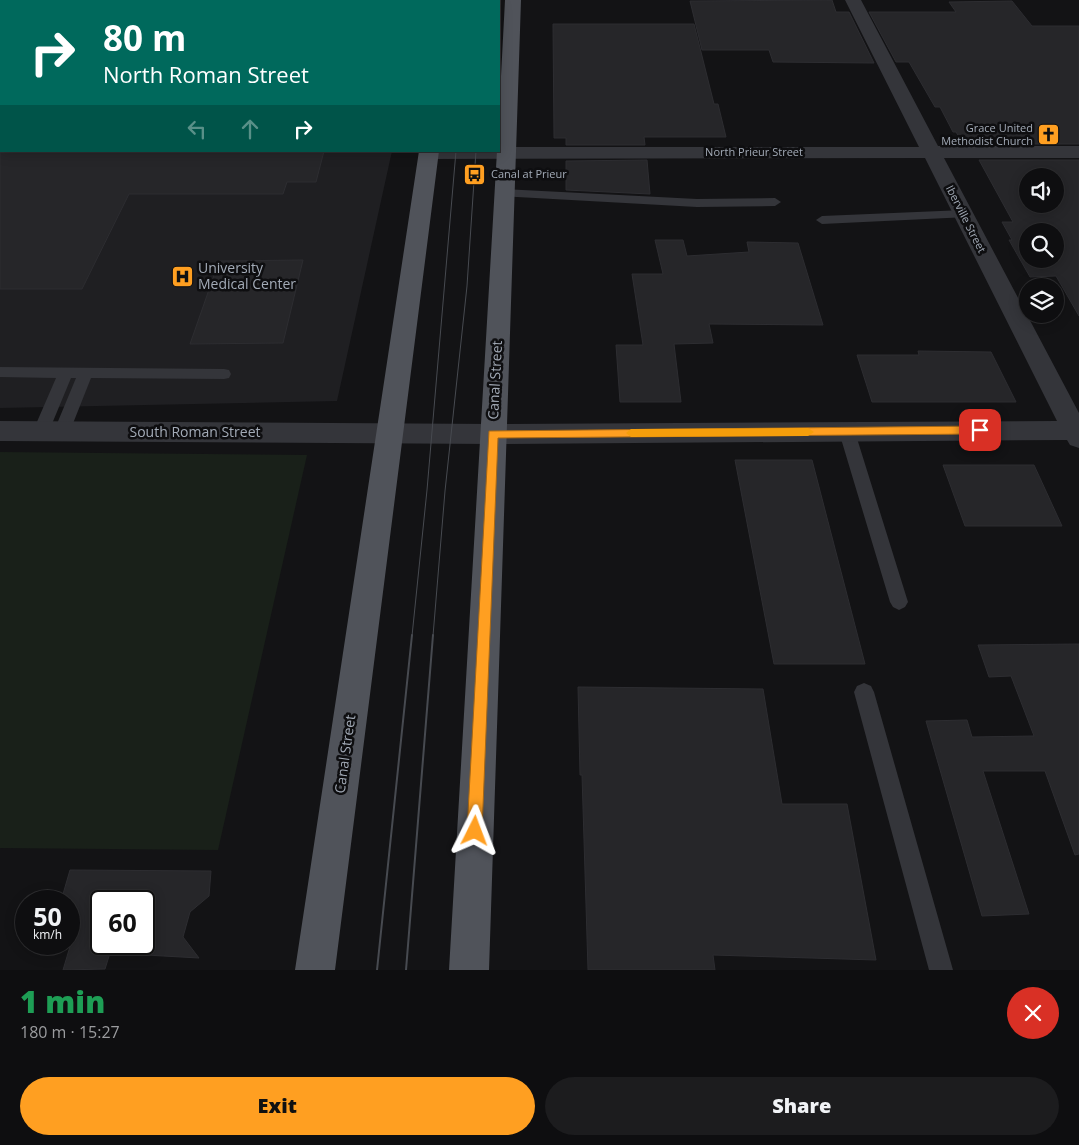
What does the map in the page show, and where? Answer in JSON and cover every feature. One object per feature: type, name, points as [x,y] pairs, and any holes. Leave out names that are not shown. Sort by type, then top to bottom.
[{"type":"main road","name":"Canal Street","points":[[469,970],[513,0]]},
{"type":"main road","name":"Canal Street","points":[[315,970],[429,152]]},
{"type":"street","name":"Iberville Street","points":[[853,0],[1077,432]]},
{"type":"street","name":"North Prieur Street","points":[[429,152],[1079,152]]},
{"type":"street","name":"South Roman Street","points":[[0,431],[390,434],[1077,432]]},
{"type":"lane","points":[[504,193],[697,203],[775,202]]},
{"type":"lane","points":[[822,220],[964,214]]},
{"type":"lane","points":[[0,372],[224,374]]},
{"type":"lane","points":[[51,431],[66,372]]},
{"type":"lane","points":[[51,431],[86,372]]},
{"type":"lane","points":[[847,432],[899,602]]},
{"type":"lane","points":[[864,692],[941,970]]},
{"type":"shaded area","name":"University Medical Center","points":[[0,152],[392,152],[337,401],[0,408]]},
{"type":"shaded area","points":[[0,452],[307,455],[218,850],[0,848]]},
{"type":"building","points":[[832,0],[836,12],[849,12],[874,63],[773,62],[769,50],[702,50],[690,1]]},
{"type":"building","points":[[1012,1],[1032,26],[1079,26],[1079,144],[971,144],[968,140],[961,140],[956,132],[953,132],[940,107],[935,107],[909,62],[896,62],[869,12],[956,12],[949,2]]},
{"type":"building","points":[[553,24],[694,24],[714,104],[718,104],[726,137],[644,137],[645,145],[566,145],[566,138],[554,138]]},
{"type":"building","points":[[0,152],[324,152],[316,182],[287,182],[283,194],[129,194],[82,289],[0,289]]},
{"type":"building","points":[[647,160],[650,194],[566,190],[566,161]]},
{"type":"building","points":[[979,160],[1079,160],[1079,316],[1064,290],[1064,278],[1057,278],[1056,276],[1030,277],[1025,268],[1064,268],[1064,223],[1019,223],[1019,258],[1002,222],[1013,222]]},
{"type":"building","points":[[655,240],[683,240],[687,256],[749,252],[747,242],[798,243],[823,325],[709,324],[713,343],[674,344],[681,402],[620,402],[616,345],[643,345],[632,274],[663,274]]},
{"type":"building","points":[[303,260],[283,343],[190,344],[219,261]]},
{"type":"building","points":[[918,351],[991,352],[1016,402],[872,402],[857,355],[919,355]]},
{"type":"building","points":[[735,460],[812,460],[865,664],[774,664]]},
{"type":"building","points":[[943,465],[1034,465],[1062,526],[965,526]]},
{"type":"building","points":[[1079,644],[1079,854],[1075,855],[1045,771],[983,771],[1029,914],[982,916],[926,721],[967,720],[972,737],[1034,736],[1011,676],[989,677],[978,645]]},
{"type":"building","points":[[578,687],[763,689],[782,804],[847,804],[876,960],[713,955],[715,970],[588,970]]},
{"type":"building","points":[[70,870],[211,871],[209,896],[190,912],[183,937],[199,958],[146,955],[155,955],[155,890],[90,890],[90,955],[109,955],[105,969],[63,970],[67,955],[80,955],[80,890],[64,890]]},
{"type":"tram line","points":[[412,636],[427,490],[456,152]]},
{"type":"tram line","points":[[433,636],[445,491],[467,286],[476,152]]},
{"type":"tram line","points":[[377,970],[412,635]]},
{"type":"tram line","points":[[406,970],[433,635]]},
{"type":"slow traffic","points":[[631,433],[808,432]]},
{"type":"place","name":"Grace United Methodist Church","points":[[1049,134]]},
{"type":"place","name":"Canal at Prieur","points":[[475,174]]},
{"type":"place","name":"University Medical Center","points":[[182,276]]},
{"type":"route","points":[[475,831],[493,434],[980,430]]}]
